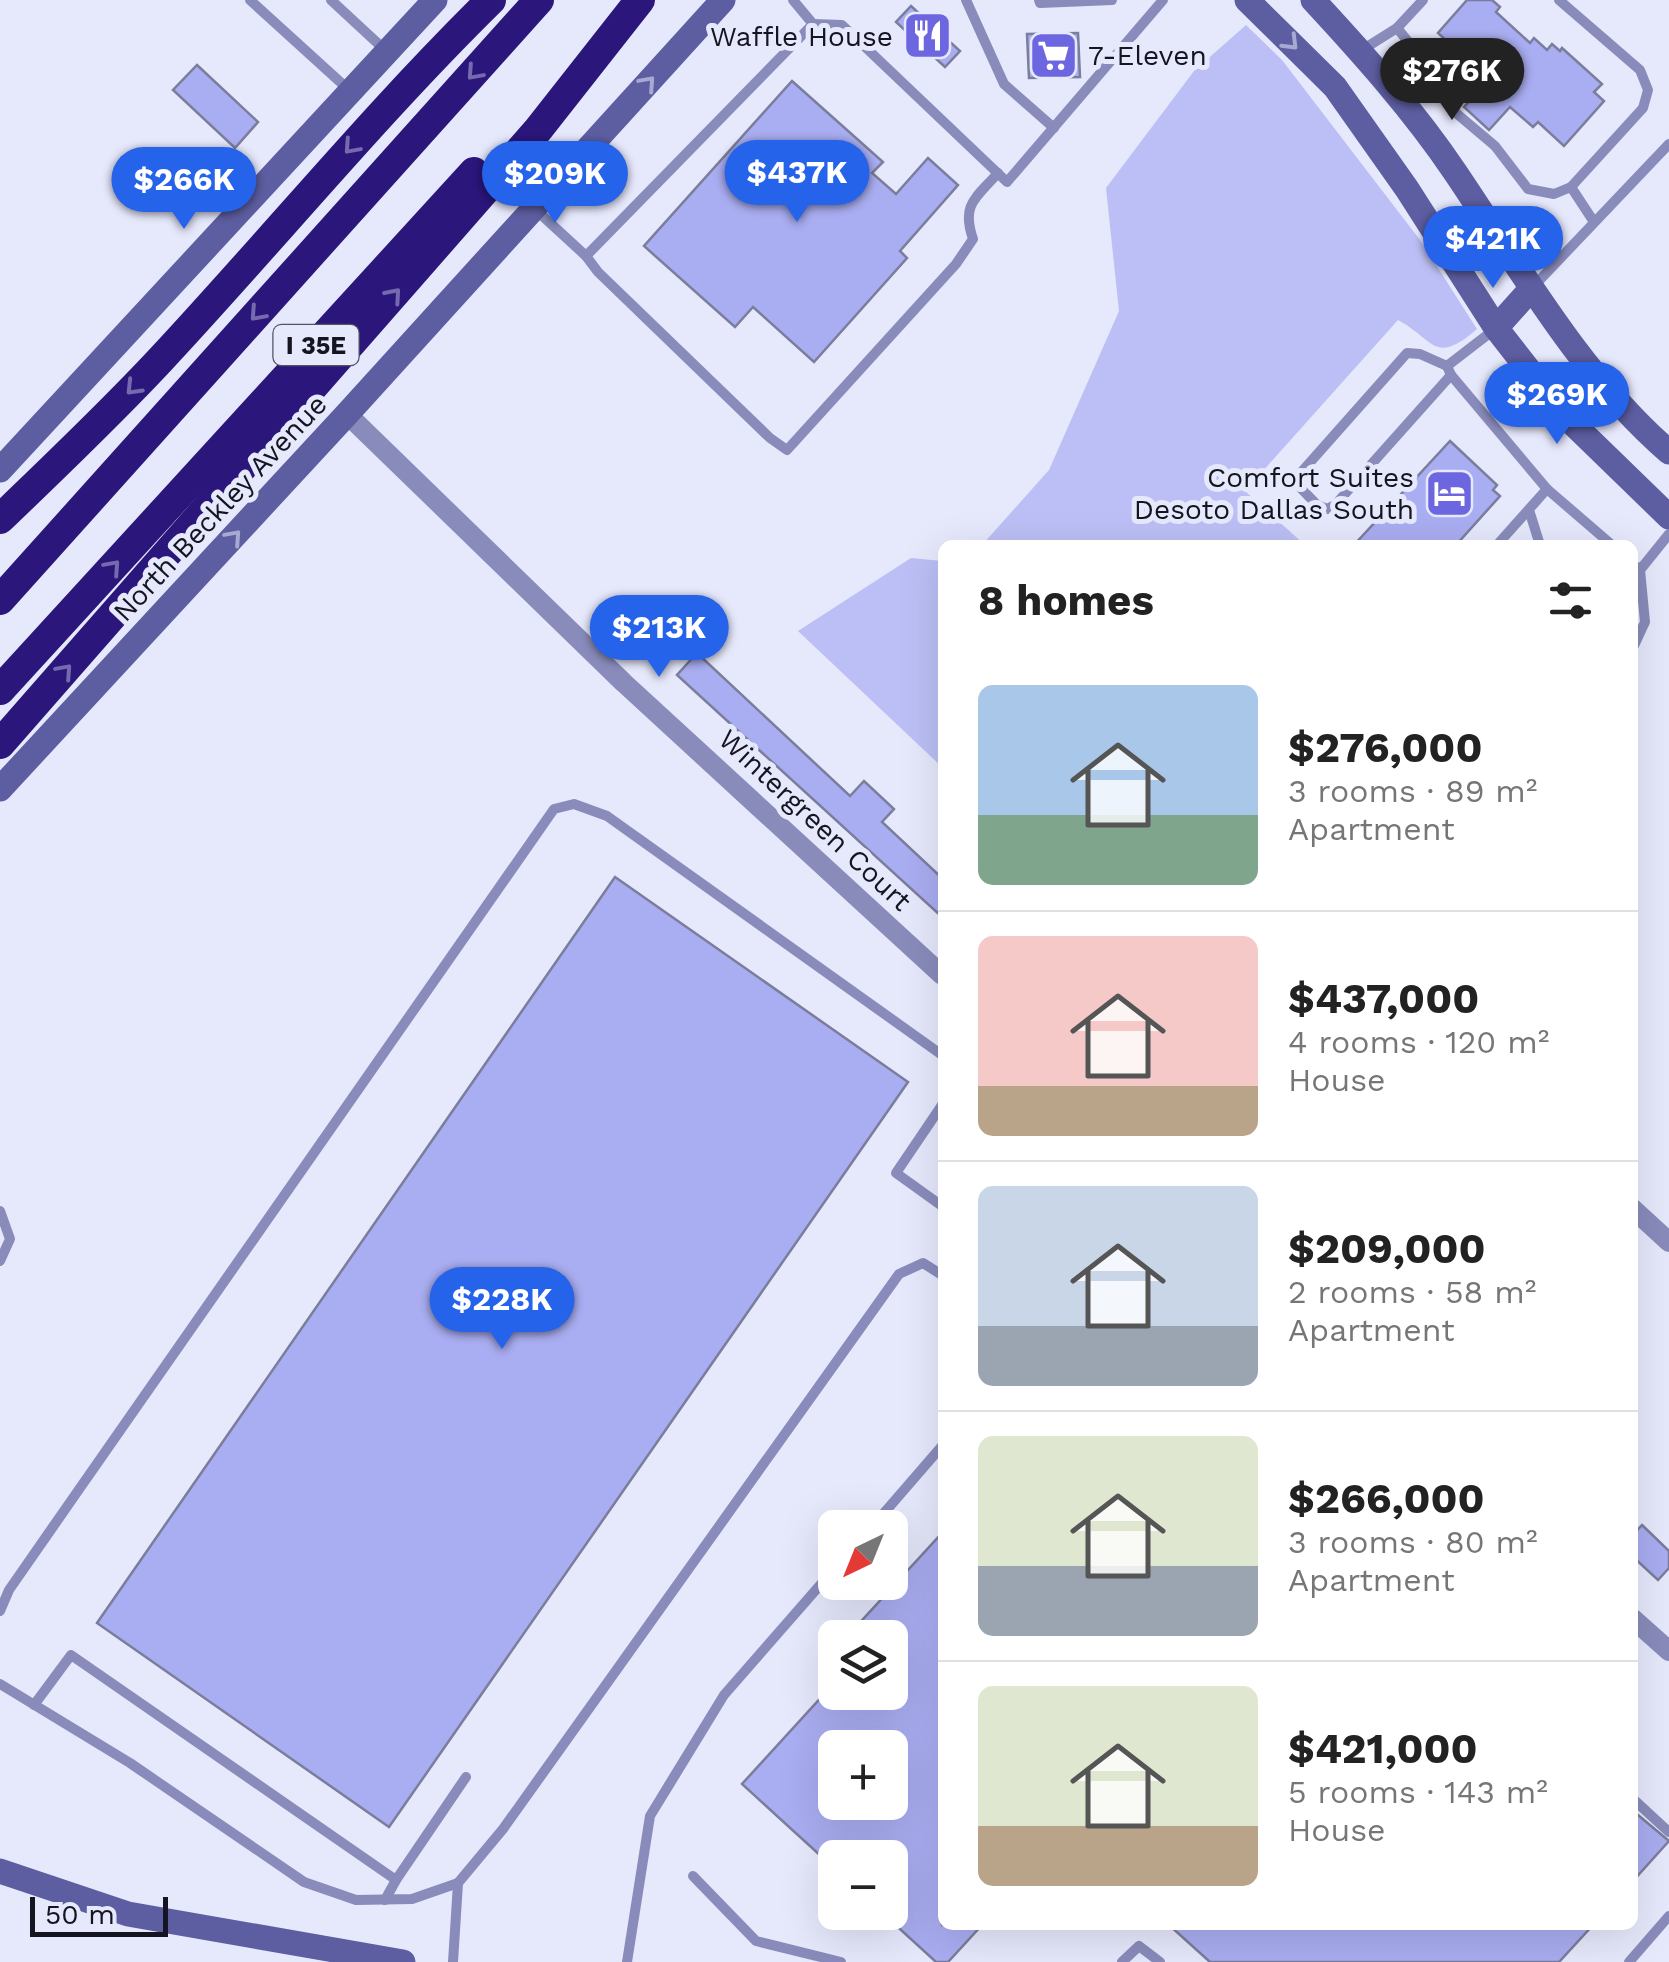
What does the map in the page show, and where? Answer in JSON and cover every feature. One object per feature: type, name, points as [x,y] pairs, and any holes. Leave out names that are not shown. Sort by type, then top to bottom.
[{"type":"highway","points":[[0,518],[163,357],[384,110],[490,0]]},
{"type":"highway","name":"I 35E","points":[[0,600],[540,0]]},
{"type":"highway","name":"I 35E","points":[[0,690],[631,0]]},
{"type":"highway","points":[[0,744],[538,131],[640,0]]},
{"type":"main road","points":[[4,457],[434,0]]},
{"type":"main road","name":"North Beckley Avenue","points":[[0,789],[348,414],[723,0]]},
{"type":"main road","points":[[1247,0],[1336,87],[1496,328],[1564,415],[1669,517]]},
{"type":"main road","points":[[1295,0],[1360,51]]},
{"type":"main road","points":[[1314,0],[1360,51],[1453,170],[1530,290],[1650,436],[1669,452]]},
{"type":"main road","points":[[1496,328],[1530,290]]},
{"type":"main road","points":[[0,1871],[128,1914],[403,1962]]},
{"type":"street","name":"Wintergreen Court","points":[[348,414],[560,616],[624,683],[938,972]]},
{"type":"street","points":[[1638,1214],[1669,1242]]},
{"type":"street","points":[[1638,1623],[1669,1651]]},
{"type":"lane","points":[[250,0],[351,92]]},
{"type":"lane","points":[[331,0],[387,52]]},
{"type":"lane","points":[[793,0],[812,24],[842,26],[1003,178]]},
{"type":"lane","points":[[966,0],[1004,84],[1054,128]]},
{"type":"lane","points":[[1039,0],[1112,0]]},
{"type":"lane","points":[[534,209],[770,438],[787,450],[956,264],[973,239],[967,222],[968,206],[1054,128],[1162,0]]},
{"type":"lane","points":[[1360,51],[1396,28],[1423,0]]},
{"type":"lane","points":[[1396,28],[1446,88],[1456,112],[1495,146],[1528,189],[1554,194],[1571,187],[1644,108],[1648,90],[1640,70],[1558,0]]},
{"type":"lane","points":[[586,256],[812,24]]},
{"type":"lane","points":[[1530,290],[1669,144]]},
{"type":"lane","points":[[1571,187],[1594,222]]},
{"type":"lane","points":[[1496,328],[1449,371],[1335,504],[1327,508],[1317,505],[1297,484],[1298,477],[1408,353],[1420,354],[1449,371],[1547,489],[1606,540]]},
{"type":"lane","points":[[1502,540],[1547,489]]},
{"type":"lane","points":[[1529,510],[1538,540]]},
{"type":"lane","points":[[1638,564],[1669,534]]},
{"type":"lane","points":[[1638,578],[1645,622],[1638,637]]},
{"type":"lane","points":[[0,1611],[9,1590],[554,810],[574,804],[607,816],[938,1052]]},
{"type":"lane","points":[[938,1111],[896,1173],[938,1203]]},
{"type":"lane","points":[[0,1211],[10,1239],[0,1261]]},
{"type":"lane","points":[[0,1684],[130,1763],[304,1882],[356,1900],[412,1899],[458,1883],[503,1829],[899,1274],[924,1263],[938,1273]]},
{"type":"lane","points":[[887,1510],[938,1451]]},
{"type":"lane","points":[[627,1962],[650,1816],[724,1695],[818,1587]]},
{"type":"lane","points":[[34,1705],[71,1655],[396,1880]]},
{"type":"lane","points":[[384,1900],[466,1777]]},
{"type":"lane","points":[[1638,1804],[1669,1832]]},
{"type":"lane","points":[[693,1876],[756,1941],[841,1962]]},
{"type":"lane","points":[[453,1962],[458,1883]]},
{"type":"lane","points":[[1629,1962],[1669,1916]]},
{"type":"lane","points":[[1122,1962],[1139,1946],[1160,1962]]},
{"type":"shaded area","points":[[1246,25],[1282,60],[1420,240],[1477,329],[1443,348],[1398,320],[1245,491],[1299,540],[986,540],[1049,470],[1119,311],[1106,188],[1194,71]]},
{"type":"shaded area","points":[[911,558],[938,561],[938,763],[798,631]]},
{"type":"building","points":[[1467,0],[1492,0],[1500,7],[1496,12],[1530,43],[1534,38],[1547,50],[1552,44],[1560,51],[1562,48],[1602,84],[1594,92],[1604,101],[1564,146],[1538,122],[1533,127],[1510,107],[1489,130],[1464,107],[1485,84],[1438,33]]},
{"type":"building","name":"Waffle House","points":[[911,6],[960,51],[945,67],[896,22]]},
{"type":"building","name":"7-Eleven","points":[[1078,33],[1080,77],[1029,78],[1027,34]]},
{"type":"building","points":[[197,65],[258,122],[235,148],[173,90]]},
{"type":"building","points":[[792,81],[883,162],[872,173],[896,194],[928,158],[958,185],[900,251],[907,258],[814,362],[753,307],[735,327],[644,246]]},
{"type":"building","name":"Comfort Suites Desoto Dallas South","points":[[1450,441],[1497,485],[1493,490],[1500,496],[1460,540],[1359,540]]},
{"type":"building","points":[[697,653],[850,796],[864,781],[894,809],[882,822],[938,874],[938,913],[677,675]]},
{"type":"building","points":[[615,877],[908,1082],[389,1827],[97,1623]]},
{"type":"building","points":[[1642,1525],[1669,1551],[1669,1568],[1658,1580],[1638,1562],[1638,1529]]},
{"type":"building","points":[[938,1537],[938,1930],[977,1930],[948,1962],[936,1962],[901,1930],[908,1930],[908,1840],[818,1840],[818,1853],[742,1784],[818,1701],[818,1710],[908,1710],[908,1620],[862,1620],[881,1600],[908,1600],[908,1570]]},
{"type":"building","points":[[1638,1815],[1669,1841],[1638,1875]]},
{"type":"building","points":[[1175,1930],[1588,1930],[1559,1962],[1210,1962]]},
{"type":"place","name":"Waffle House","points":[[928,36]]},
{"type":"place","name":"7-Eleven","points":[[1053,55]]},
{"type":"place","name":"Comfort Suites Desoto Dallas South","points":[[1449,493]]}]
